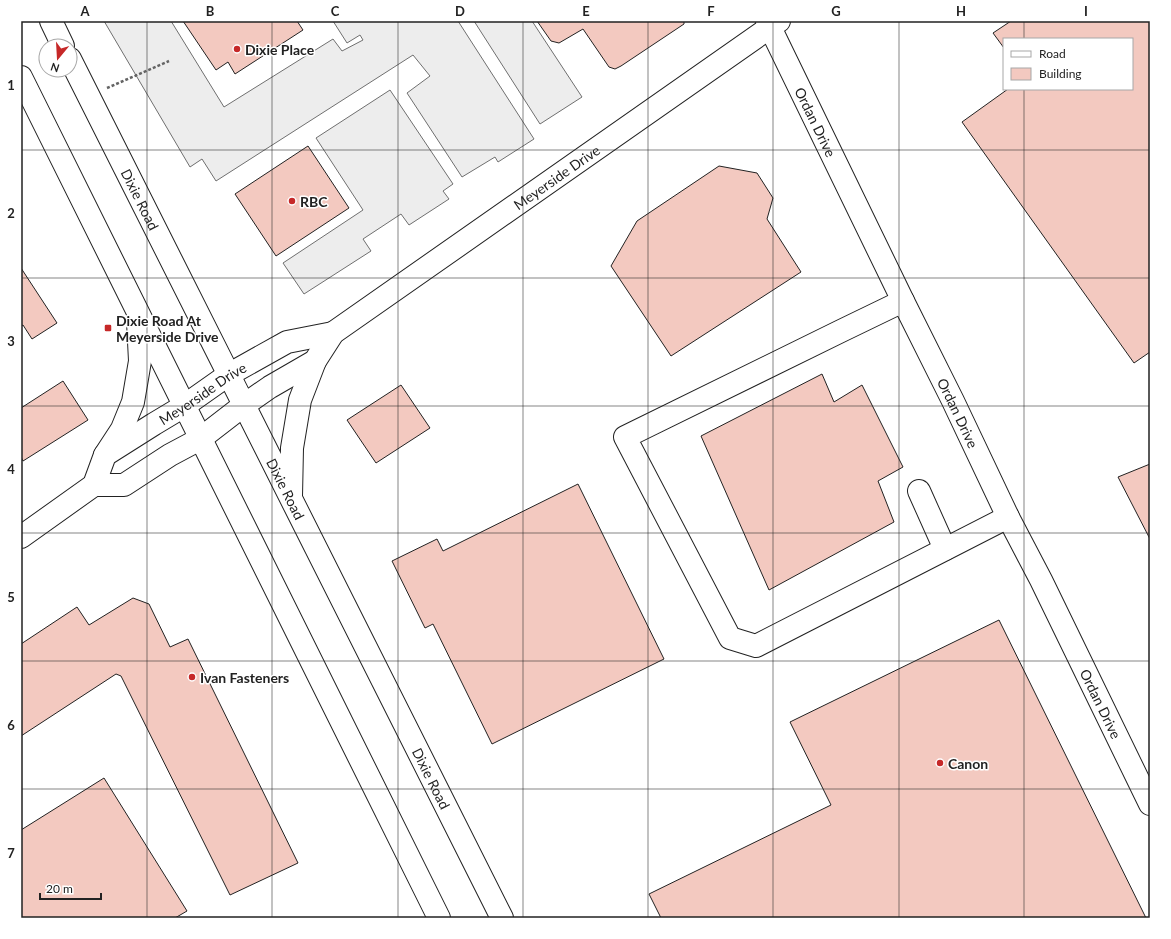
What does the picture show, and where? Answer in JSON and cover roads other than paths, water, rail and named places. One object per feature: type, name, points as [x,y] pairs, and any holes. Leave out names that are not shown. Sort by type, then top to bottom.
[{"type":"main road","points":[[51,21],[59,38]]},
{"type":"main road","name":"Ordan Drive","points":[[772,23],[903,301],[1150,804]]},
{"type":"main road","name":"Meyerside Drive","points":[[94,485],[124,485],[170,455],[200,439],[270,387],[315,360],[334,333],[772,23]]},
{"type":"main road","name":"Dixie Road","points":[[78,75],[502,918]]},
{"type":"main road","points":[[21,77],[438,918]]},
{"type":"main road","points":[[903,301],[625,437],[730,638],[756,646],[1008,517]]},
{"type":"main road","points":[[21,537],[94,485],[105,455],[122,429],[133,402],[140,361],[138,313]]},
{"type":"main road","name":"Meyerside Drive","points":[[105,455],[184,406],[228,375],[287,342],[334,333]]},
{"type":"main road","points":[[291,499],[292,448],[300,400],[315,360]]},
{"type":"main road","points":[[919,491],[945,549]]},
{"type":"place","name":"Dixie Place","points":[[237,49]]},
{"type":"place","name":"RBC","points":[[292,201]]},
{"type":"place","name":"Dixie Road At Meyerside Drive","points":[[108,328]]},
{"type":"place","name":"Ivan Fasteners","points":[[192,677]]},
{"type":"place","name":"Canon","points":[[940,763]]}]
